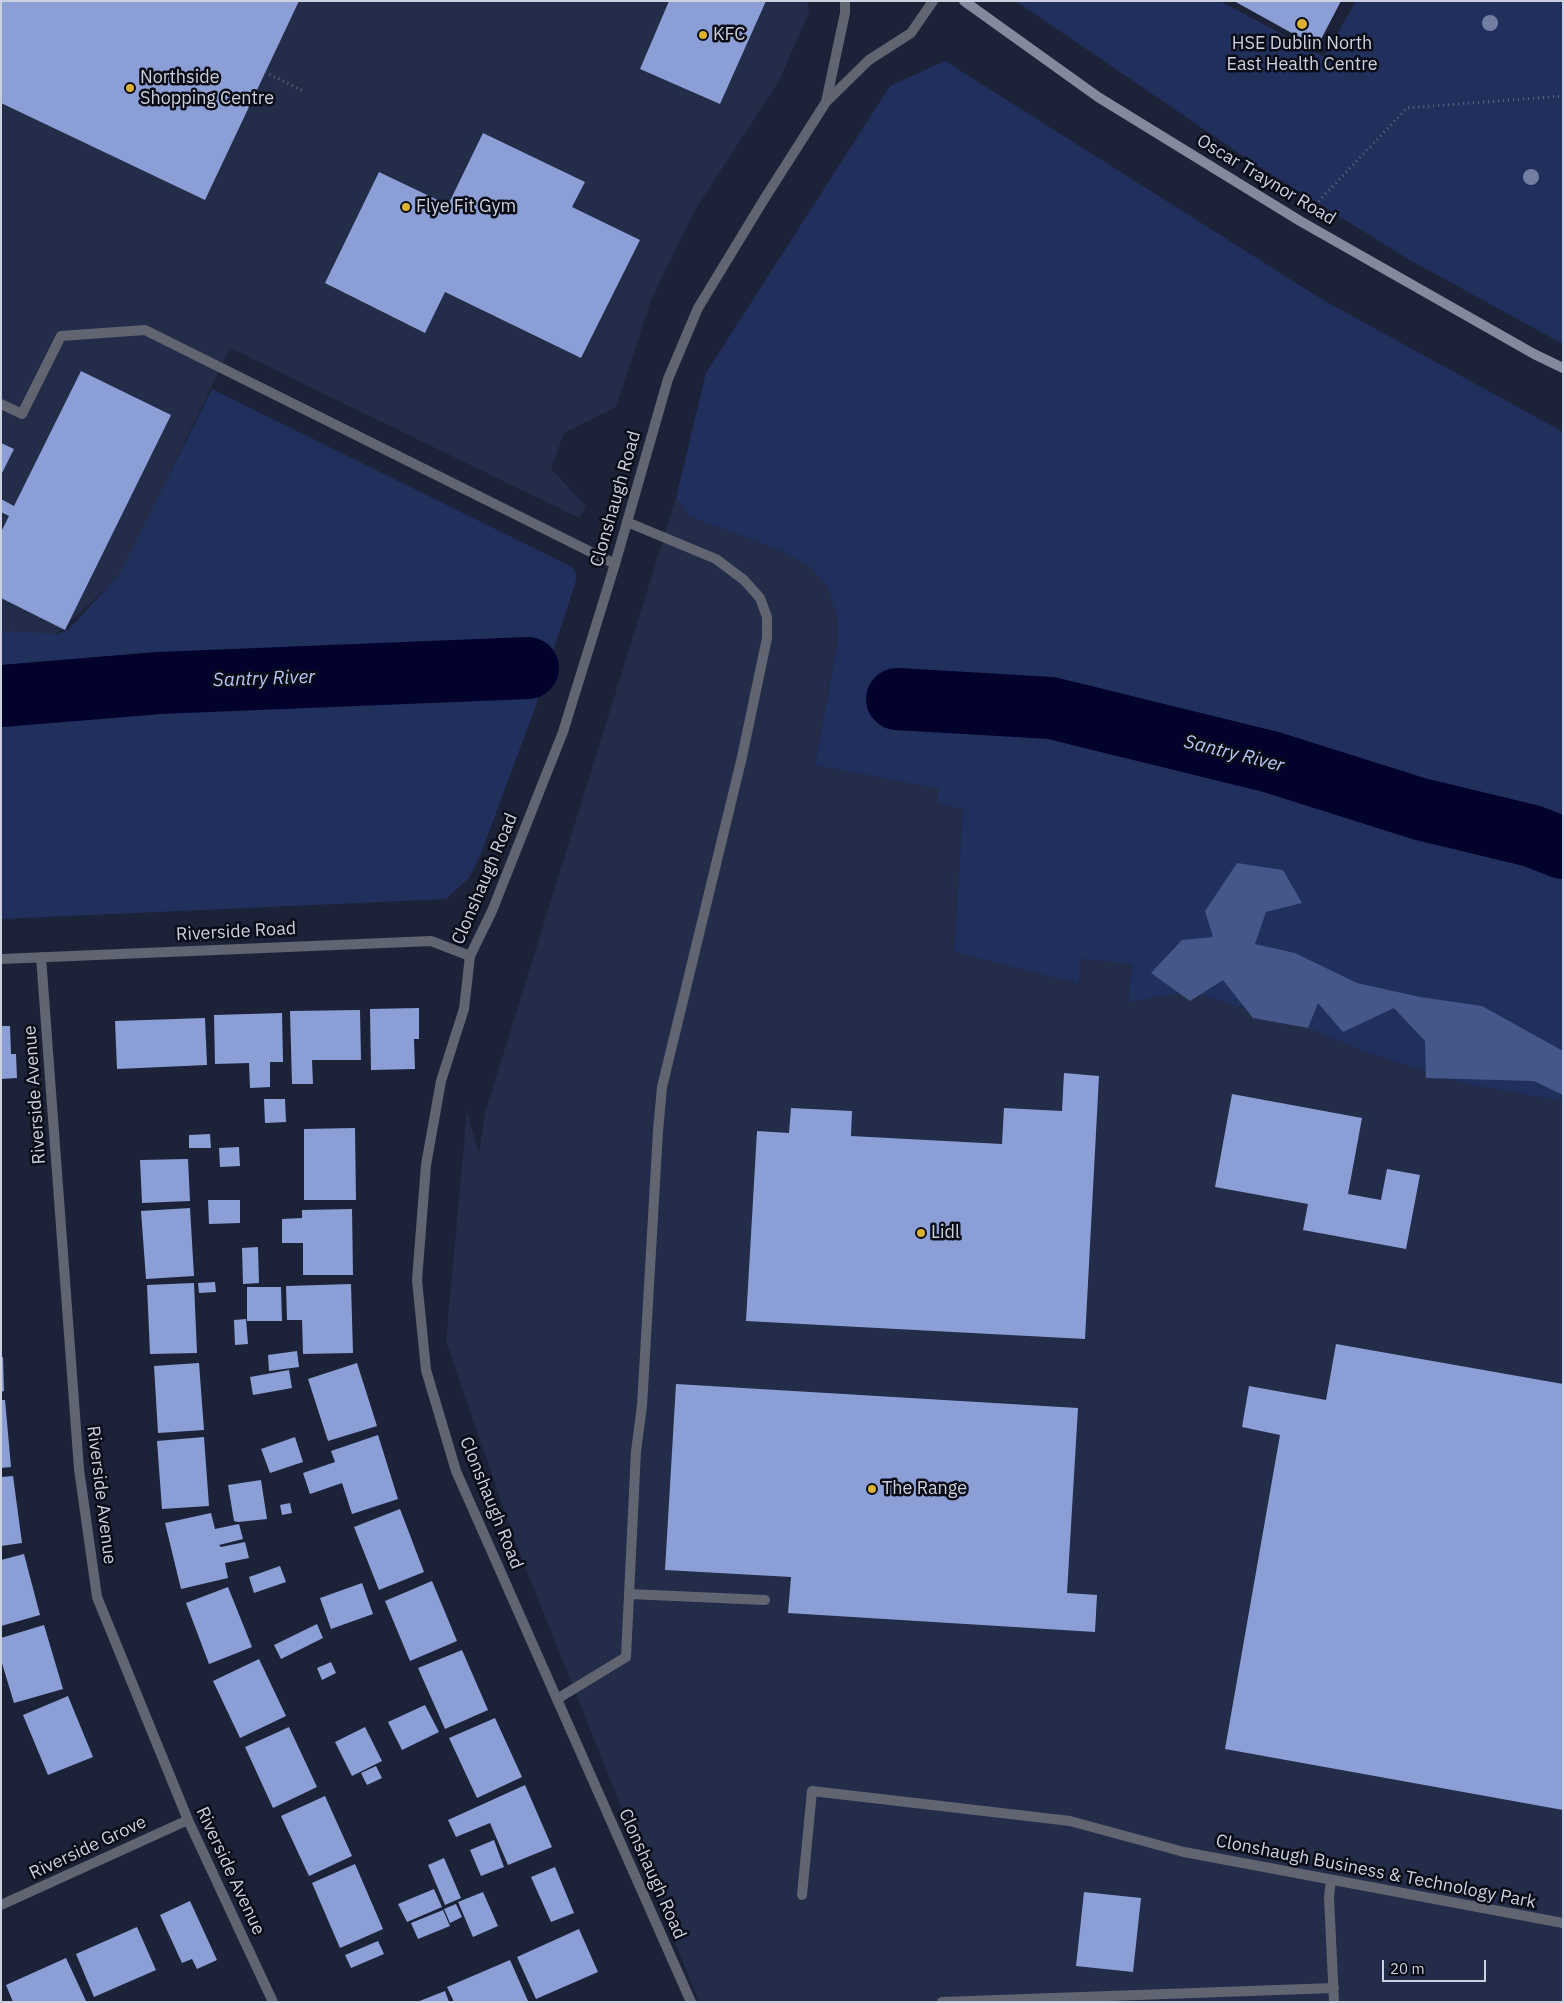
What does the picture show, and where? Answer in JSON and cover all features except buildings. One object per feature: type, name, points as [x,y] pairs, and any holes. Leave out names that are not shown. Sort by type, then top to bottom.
[{"type":"main road","name":"Oscar Traynor Road","points":[[964,1],[1098,97],[1300,221],[1534,354],[1563,368]]},
{"type":"street","points":[[826,102],[846,13],[845,1]]},
{"type":"street","name":"Clonshaugh Road","points":[[691,2002],[456,1471],[426,1370],[417,1280],[426,1165],[441,1081],[464,1009],[470,956],[492,911],[563,732],[615,564],[668,379],[698,308],[763,200],[826,102],[869,60],[911,33],[933,1]]},
{"type":"street","points":[[1,404],[22,414],[61,336],[145,330],[615,564]]},
{"type":"street","points":[[557,1699],[626,1657],[636,1451],[642,1406],[662,1087],[742,757],[767,638],[767,617],[760,598],[744,580],[716,559],[627,522]]},
{"type":"street","name":"Riverside Road","points":[[1,959],[431,941],[470,956]]},
{"type":"street","name":"Riverside Avenue","points":[[41,957],[79,1469],[98,1597],[188,1820],[273,2002]]},
{"type":"street","points":[[629,1594],[765,1600]]},
{"type":"street","name":"Clonshaugh Business & Technology Park","points":[[802,1895],[812,1791],[1070,1821],[1184,1852],[1563,1923]]},
{"type":"street","name":"Riverside Grove","points":[[1,1905],[188,1820]]},
{"type":"street","points":[[1331,1880],[1329,1896],[1334,2002]]},
{"type":"street","points":[[942,2002],[1334,1988]]},
{"type":"path","points":[[265,72],[303,91]]},
{"type":"path","points":[[1300,221],[1407,108],[1563,96]]},
{"type":"shaded area","name":"Northside Shopping Centre","points":[[1,1],[808,1],[809,12],[779,81],[695,210],[651,300],[616,407],[564,433],[551,469],[586,506],[579,518],[230,348],[121,575],[53,637],[1,634]]},
{"type":"shaded area","points":[[1016,1],[1220,1],[1324,57],[1356,1],[1563,1],[1563,344],[1408,259],[1255,164]]},
{"type":"shaded area","points":[[945,61],[1323,300],[1563,432],[1563,1101],[1466,1084],[1371,1054],[1286,1019],[1223,1002],[1192,991],[1128,1002],[1132,964],[1081,959],[1079,984],[954,952],[963,809],[937,803],[939,789],[815,765],[838,640],[837,615],[827,587],[812,568],[784,552],[689,516],[676,498],[706,373],[890,86]]},
{"type":"shaded area","points":[[212,389],[572,567],[576,573],[576,580],[535,708],[480,856],[469,878],[446,899],[1,919],[1,631],[58,634],[69,629],[120,574]]},
{"type":"shaded area","points":[[676,498],[689,516],[784,552],[812,568],[827,587],[837,615],[838,640],[815,765],[939,789],[963,808],[954,952],[1079,984],[1081,959],[1132,964],[1128,1002],[1192,991],[1223,1002],[1286,1019],[1371,1054],[1466,1084],[1563,1101],[1563,2002],[699,2002],[513,1536],[446,1341],[467,1111],[479,1154],[485,1113]]},
{"type":"shaded area","points":[[1237,863],[1283,870],[1302,903],[1266,912],[1255,944],[1295,953],[1357,983],[1420,997],[1482,1006],[1563,1051],[1563,1095],[1534,1081],[1426,1078],[1425,1041],[1394,1008],[1343,1032],[1318,1003],[1308,1028],[1253,1018],[1223,980],[1190,1001],[1151,973],[1182,940],[1213,937],[1205,911]]},
{"type":"waterway","name":"Santry River","points":[[1,696],[159,683],[528,668]]},
{"type":"waterway","name":"Santry River","points":[[897,699],[1051,708],[1271,762],[1420,809],[1532,836],[1563,848]]},
{"type":"place","name":"HSE Dublin North East Health Centre","points":[[1302,24]]},
{"type":"place","name":"KFC","points":[[703,35]]},
{"type":"place","name":"Northside Shopping Centre","points":[[130,88]]},
{"type":"place","name":"Flye Fit Gym","points":[[406,207]]},
{"type":"place","name":"Lidl","points":[[921,1233]]},
{"type":"place","name":"The Range","points":[[872,1489]]}]
